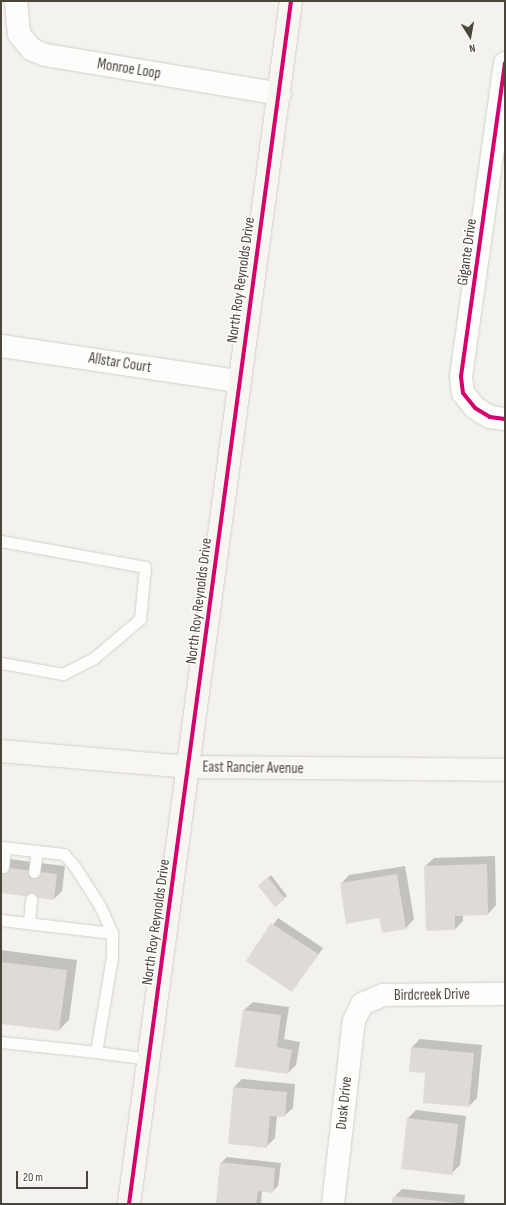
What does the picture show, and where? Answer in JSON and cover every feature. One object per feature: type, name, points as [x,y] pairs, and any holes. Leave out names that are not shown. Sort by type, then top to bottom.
[{"type":"street","name":"Monroe Loop","points":[[16,1],[19,34],[31,49],[45,55],[280,94]]},
{"type":"street","name":"North Roy Reynolds Drive","points":[[129,1204],[189,767],[239,381],[280,94],[291,1]]},
{"type":"street","name":"Gigante Drive","points":[[505,63],[503,96],[461,377],[463,393],[475,408],[490,417],[505,419]]},
{"type":"street","name":"Allstar Court","points":[[1,346],[239,381]]},
{"type":"street","name":"East Rancier Avenue","points":[[1,751],[189,767],[505,770]]},
{"type":"street","name":"Birdcreek Drive","points":[[362,1004],[383,995],[505,994]]},
{"type":"street","name":"Dusk Drive","points":[[333,1204],[354,1021],[362,1004]]},
{"type":"lane","points":[[1,541],[145,567],[140,619],[94,658],[62,674],[1,663]]},
{"type":"lane","points":[[3,867],[3,847],[64,854],[100,906],[112,933],[112,957],[96,1052]]},
{"type":"lane","points":[[34,872],[37,851]]},
{"type":"lane","points":[[29,923],[31,899]]},
{"type":"lane","points":[[1,920],[112,933]]},
{"type":"lane","points":[[1,1042],[149,1059]]},
{"type":"building","points":[[487,864],[488,915],[455,916],[455,930],[426,931],[424,866]]},
{"type":"building","points":[[1,867],[57,874],[54,900],[1,893]]},
{"type":"building","points":[[397,874],[406,929],[382,933],[379,918],[346,924],[340,883]]},
{"type":"building","points":[[268,877],[285,899],[275,907],[258,886]]},
{"type":"building","points":[[271,923],[318,954],[292,992],[246,961]]},
{"type":"building","points":[[1,962],[67,970],[59,1031],[1,1024]]},
{"type":"building","points":[[243,1010],[281,1015],[277,1047],[292,1050],[288,1074],[235,1067]]},
{"type":"building","points":[[411,1047],[474,1053],[469,1107],[423,1103],[425,1073],[409,1072]]},
{"type":"building","points":[[233,1087],[287,1092],[285,1117],[270,1116],[267,1148],[228,1144]]},
{"type":"building","points":[[407,1118],[458,1124],[452,1175],[401,1169]]},
{"type":"building","points":[[220,1162],[275,1168],[273,1193],[258,1191],[256,1204],[216,1204]]},
{"type":"building","points":[[393,1196],[457,1203],[457,1204],[392,1204]]},
{"type":"cycle path","points":[[129,1204],[291,1]]},
{"type":"cycle path","points":[[505,63],[461,377],[463,393],[475,408],[490,417],[505,419]]}]
